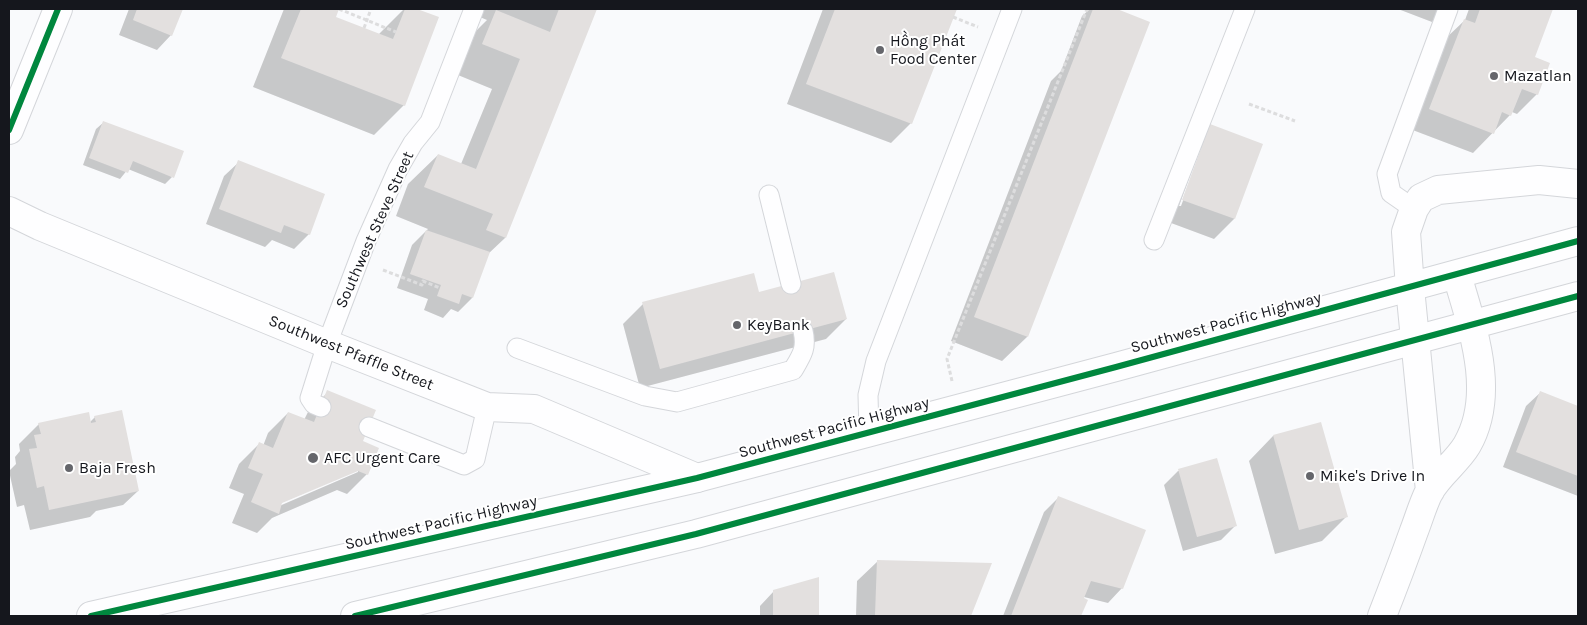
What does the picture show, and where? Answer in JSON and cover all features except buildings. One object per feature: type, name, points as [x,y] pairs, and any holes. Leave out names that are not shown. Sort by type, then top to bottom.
[{"type":"main road","points":[[9,130],[58,9]]},
{"type":"main road","points":[[1430,491],[1406,238],[1409,220],[1414,209],[1421,198],[1438,190],[1539,180],[1578,184]]},
{"type":"main road","name":"Southwest Pfaffle Street","points":[[9,211],[40,226],[326,344],[487,407],[534,408],[697,478]]},
{"type":"main road","name":"Southwest Pacific Highway","points":[[91,616],[697,478],[1410,288],[1578,241]]},
{"type":"main road","points":[[1382,616],[1430,491],[1467,445],[1477,420],[1481,382],[1479,362],[1472,325],[1457,275]]},
{"type":"main road","points":[[355,616],[696,534],[1578,296]]},
{"type":"lane","name":"Southwest Steve Street","points":[[321,406],[314,404],[310,398],[326,344],[366,241],[398,169],[413,143],[430,122],[474,9]]},
{"type":"lane","points":[[869,432],[868,395],[876,361],[1012,9]]},
{"type":"lane","points":[[1154,240],[1245,9]]},
{"type":"lane","points":[[1414,209],[1391,194],[1386,174],[1448,9]]},
{"type":"lane","points":[[768,195],[791,284]]},
{"type":"lane","points":[[517,348],[645,396],[677,402],[793,370],[802,354],[805,342],[803,331]]},
{"type":"lane","points":[[369,427],[464,465],[475,458],[487,407]]},
{"type":"path","points":[[339,9],[396,32]]},
{"type":"path","points":[[364,28],[371,9]]},
{"type":"path","points":[[957,409],[947,359],[1086,9]]},
{"type":"path","points":[[1249,104],[1295,121]]},
{"type":"path","points":[[402,277],[422,285],[423,281],[440,288]]},
{"type":"cycle path","points":[[9,130],[58,9]]},
{"type":"cycle path","points":[[91,616],[697,478],[1116,367],[1578,241]]},
{"type":"cycle path","points":[[355,616],[696,534],[1578,296]]},
{"type":"place","name":"Hồng Phát Food Center","points":[[880,50]]},
{"type":"place","name":"Mazatlan","points":[[1494,76]]},
{"type":"place","name":"KeyBank","points":[[737,325]]},
{"type":"place","name":"AFC Urgent Care","points":[[313,458]]},
{"type":"place","name":"Baja Fresh","points":[[69,468]]},
{"type":"place","name":"Mike's Drive In","points":[[1310,476]]}]
